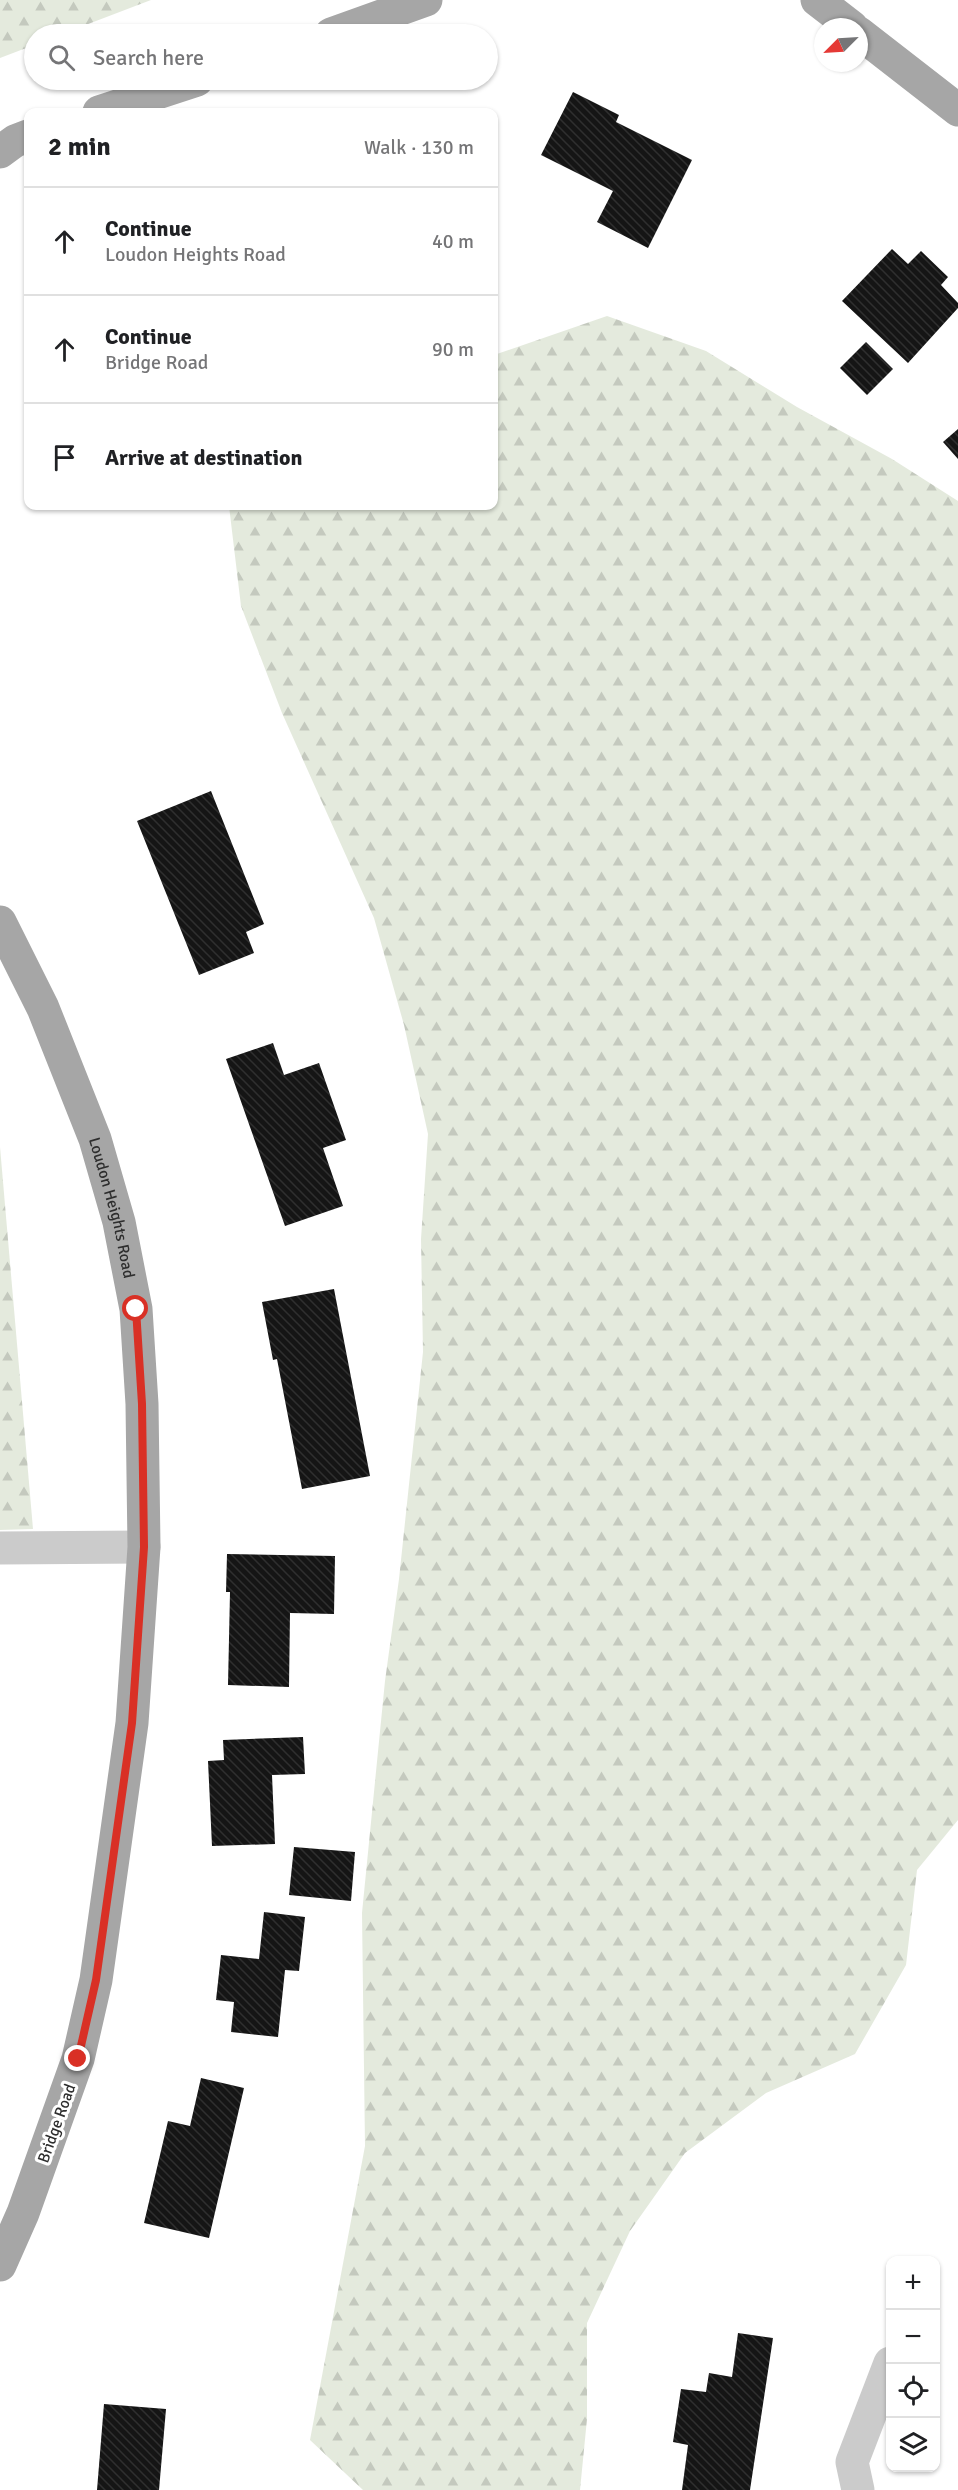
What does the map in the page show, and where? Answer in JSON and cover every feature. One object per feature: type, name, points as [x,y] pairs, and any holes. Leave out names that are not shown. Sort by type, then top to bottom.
[{"type":"main road","points":[[359,24],[426,0]]},
{"type":"main road","points":[[817,0],[840,18]]},
{"type":"main road","points":[[868,40],[958,110]]},
{"type":"main road","points":[[111,108],[166,90]]},
{"type":"main road","points":[[0,152],[24,138]]},
{"type":"main road","name":"Loudon Heights Road","points":[[0,922],[43,1008],[95,1139],[119,1222],[136,1309],[142,1404],[144,1547]]},
{"type":"main road","name":"Bridge Road","points":[[0,2265],[23,2213],[78,2059],[96,1980],[132,1723],[144,1547]]},
{"type":"street","points":[[0,1548],[144,1547]]},
{"type":"street","points":[[858,2490],[852,2462],[891,2364]]},
{"type":"green space","points":[[0,0],[151,0],[88,24],[24,24],[24,49],[0,58]]},
{"type":"green space","points":[[607,316],[706,351],[797,407],[892,459],[958,501],[958,1820],[917,1870],[906,1965],[855,2054],[766,2093],[685,2153],[630,2231],[587,2323],[587,2419],[580,2490],[363,2490],[310,2440],[365,2146],[362,1913],[385,1681],[399,1579],[423,1352],[421,1239],[428,1134],[404,1025],[374,918],[282,713],[241,606],[229,510],[498,510],[498,354]]},
{"type":"green space","points":[[0,1147],[33,1529],[0,1530]]},
{"type":"building","points":[[573,92],[619,115],[616,122],[692,160],[648,248],[597,222],[613,191],[541,155]]},
{"type":"building","points":[[892,249],[908,264],[921,251],[948,277],[941,285],[958,303],[958,308],[908,363],[842,301]]},
{"type":"building","points":[[866,342],[893,369],[867,395],[840,368]]},
{"type":"building","points":[[958,429],[958,459],[943,442]]},
{"type":"building","points":[[211,791],[264,924],[246,932],[254,953],[199,975],[137,821]]},
{"type":"building","points":[[273,1043],[284,1075],[319,1063],[346,1140],[323,1148],[343,1206],[285,1226],[226,1059]]},
{"type":"building","points":[[334,1289],[370,1476],[302,1489],[277,1359],[273,1360],[262,1302]]},
{"type":"building","points":[[227,1554],[335,1556],[334,1614],[290,1613],[289,1687],[228,1685],[230,1592],[226,1592]]},
{"type":"building","points":[[303,1737],[305,1774],[272,1775],[275,1844],[212,1846],[208,1761],[224,1760],[223,1740]]},
{"type":"building","points":[[294,1847],[355,1852],[351,1901],[289,1895]]},
{"type":"building","points":[[264,1912],[305,1917],[299,1971],[285,1970],[278,2037],[231,2032],[234,2002],[216,2000],[221,1955],[259,1959]]},
{"type":"building","points":[[201,2078],[244,2088],[209,2238],[144,2223],[168,2121],[190,2126]]},
{"type":"building","points":[[738,2333],[773,2338],[750,2490],[682,2490],[688,2445],[673,2442],[681,2389],[706,2392],[709,2373],[732,2377]]},
{"type":"building","points":[[104,2404],[166,2409],[159,2490],[97,2490]]},
{"type":"route","points":[[78,2059],[96,1980],[132,1723],[144,1547],[142,1404],[136,1309]]}]
